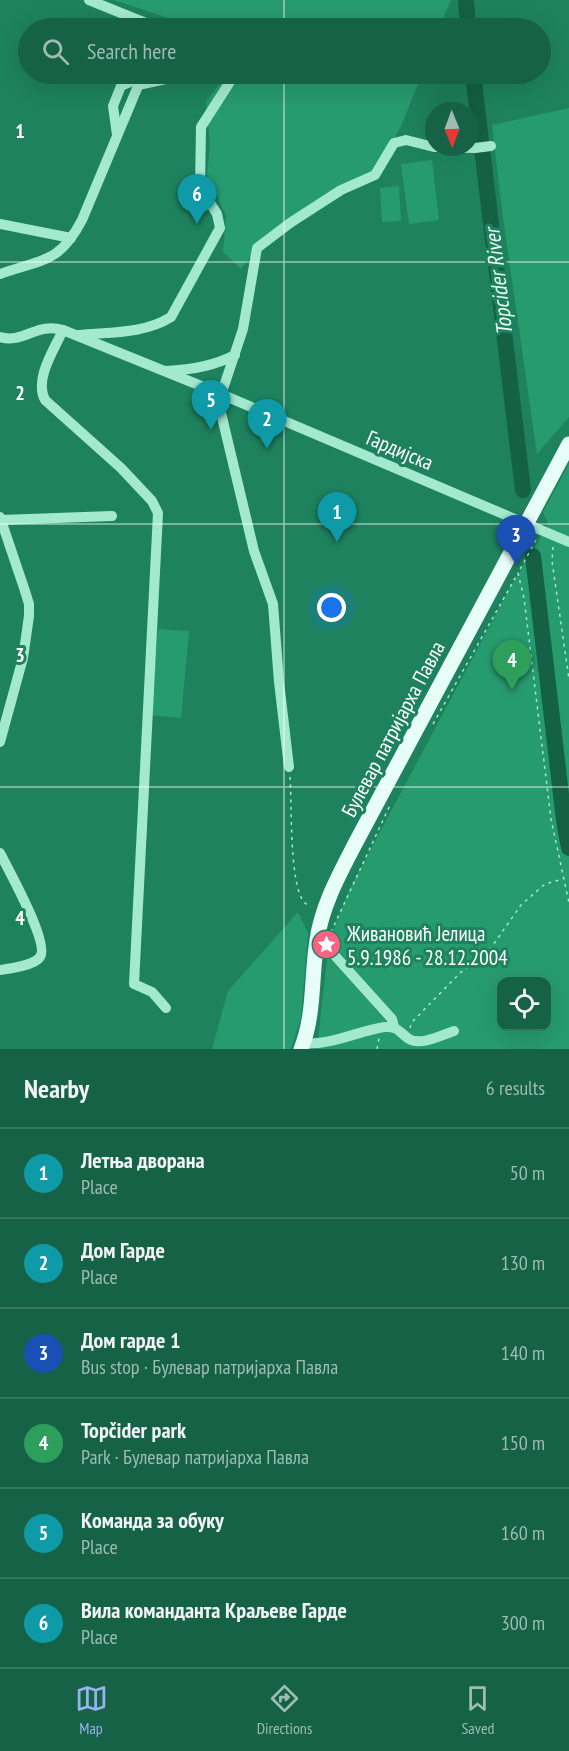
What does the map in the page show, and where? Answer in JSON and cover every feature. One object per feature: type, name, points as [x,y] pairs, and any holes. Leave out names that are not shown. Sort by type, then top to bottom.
[{"type":"main road","name":"Булевар патријарха Павла","points":[[302,1046],[321,943],[322,916],[346,860],[569,444]]},
{"type":"street","points":[[89,0],[133,18]]},
{"type":"street","points":[[0,274],[58,254],[71,238],[82,220],[139,84]]},
{"type":"street","points":[[75,335],[144,329],[171,317],[220,228],[217,214],[200,187],[201,127],[229,84]]},
{"type":"street","points":[[289,767],[273,604],[254,551],[219,394],[243,329],[257,248],[290,223],[341,190],[375,175],[394,143],[406,140],[425,145]]},
{"type":"street","points":[[479,147],[491,146]]},
{"type":"street","points":[[0,224],[71,238]]},
{"type":"street","points":[[0,337],[13,339],[46,327],[63,330],[42,380],[45,400],[121,468],[152,501],[158,513],[134,984],[152,992],[166,1008]]},
{"type":"street","name":"Гардијска","points":[[63,330],[569,542]]},
{"type":"street","points":[[163,371],[187,370],[235,355]]},
{"type":"street","points":[[0,742],[23,658],[29,616],[26,591],[1,519],[112,516]]},
{"type":"street","points":[[0,852],[29,912],[42,946],[42,954],[37,960],[0,970]]},
{"type":"street","points":[[321,943],[392,1019],[394,1027]]},
{"type":"street","points":[[302,1046],[381,1028],[394,1027],[410,1039],[421,1041],[454,1031]]},
{"type":"path","points":[[434,723],[540,531]]},
{"type":"path","points":[[554,536],[552,561],[569,679]]},
{"type":"path","points":[[518,573],[524,598],[551,819],[569,903]]},
{"type":"path","points":[[289,767],[293,851],[297,882],[302,901],[322,916]]},
{"type":"path","points":[[321,943],[392,802]]},
{"type":"path","points":[[410,1039],[408,1033],[412,1022],[460,973],[491,948],[521,904],[545,884],[563,879]]},
{"type":"green space","points":[[114,0],[451,0],[443,18],[168,18]]},
{"type":"green space","points":[[220,84],[418,84],[401,126],[375,175],[257,248],[241,269],[223,252],[226,216],[207,174],[210,144],[206,102]]},
{"type":"green space","points":[[569,108],[569,417],[537,454],[492,125]]},
{"type":"green space","points":[[432,160],[439,220],[409,224],[401,164]]},
{"type":"green space","points":[[399,186],[401,221],[382,222],[380,188]]},
{"type":"green space","points":[[569,464],[569,1049],[317,1049],[329,942],[349,890],[510,588],[548,524],[543,512]]},
{"type":"green space","points":[[158,629],[189,631],[181,718],[151,715]]},
{"type":"green space","points":[[298,912],[308,933],[301,1018],[291,1049],[212,1049],[228,991]]},
{"type":"waterway","name":"Topcider River","points":[[466,0],[467,18]]},
{"type":"waterway","name":"Topcider River","points":[[474,84],[523,490]]},
{"type":"waterway","name":"Topcider River","points":[[533,556],[569,848]]},
{"type":"place","name":"Вила команданта Краљеве Гарде","points":[[197,224]]},
{"type":"place","name":"Команда за обуку","points":[[211,430]]},
{"type":"place","name":"Дом Гарде","points":[[267,449]]},
{"type":"place","name":"Летња дворана","points":[[337,542]]},
{"type":"place","name":"Дом гарде 1","points":[[516,565]]},
{"type":"place","name":"Topčider park","points":[[512,690]]},
{"type":"place","name":"Живановић Јелица 5.9.1986 - 28.12.2004","points":[[326,945]]}]
